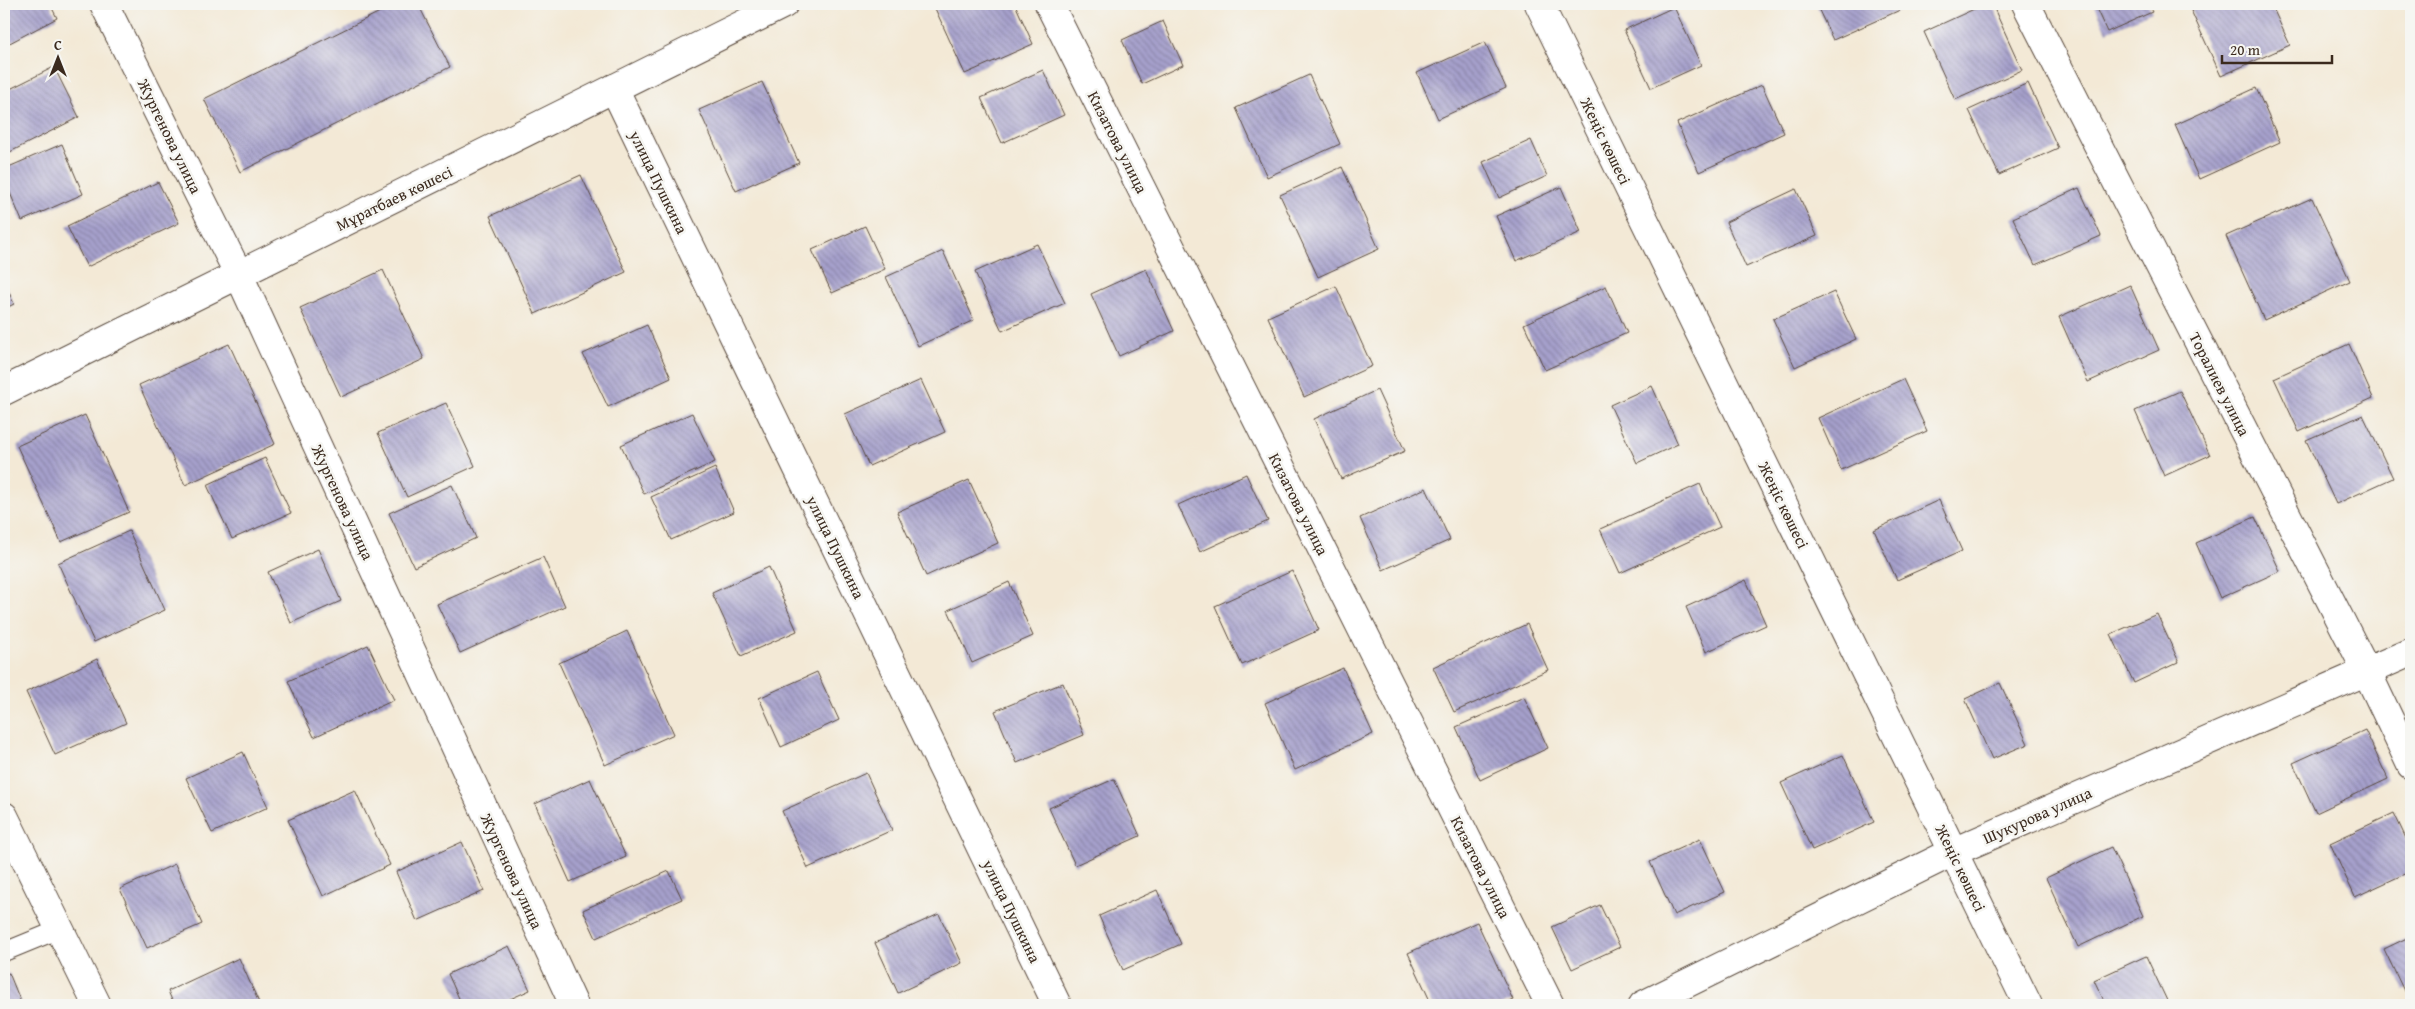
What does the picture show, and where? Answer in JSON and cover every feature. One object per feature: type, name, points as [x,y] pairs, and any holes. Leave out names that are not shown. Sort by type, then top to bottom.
[{"type":"street","name":"Жургенова улица","points":[[104,4],[239,275],[574,1005]]},
{"type":"street","name":"Мұратбаев көшесі","points":[[4,392],[784,4]]},
{"type":"street","name":"Кизатова улица","points":[[1049,4],[1550,1005]]},
{"type":"street","name":"Жеңіс көшесі","points":[[1539,4],[2028,1005]]},
{"type":"street","name":"Торалиев улица","points":[[2026,4],[2367,672],[2411,765]]},
{"type":"street","name":"улица Пушкина","points":[[614,88],[1057,1005]]},
{"type":"street","name":"Шукурова улица","points":[[1643,1005],[1953,852],[2411,652]]},
{"type":"street","points":[[4,816],[97,1005]]},
{"type":"lane","points":[[4,952],[60,929]]},
{"type":"building","points":[[4,4],[50,4],[57,18],[4,46]]},
{"type":"building","points":[[396,4],[418,4],[450,67],[240,172],[204,99]]},
{"type":"building","points":[[933,4],[1015,4],[1033,44],[965,74]]},
{"type":"building","points":[[1816,4],[1898,4],[1900,10],[1833,40]]},
{"type":"building","points":[[1985,4],[1992,4],[2022,70],[1955,100],[1924,32]]},
{"type":"building","points":[[2094,4],[2148,4],[2152,12],[2107,32]]},
{"type":"building","points":[[2188,4],[2271,4],[2290,45],[2221,76]]},
{"type":"building","points":[[1674,7],[1701,65],[1651,88],[1624,30]]},
{"type":"building","points":[[1163,21],[1183,65],[1142,84],[1122,40]]},
{"type":"building","points":[[1485,42],[1506,88],[1438,119],[1417,73]]},
{"type":"building","points":[[54,67],[79,117],[8,153],[4,144],[4,92]]},
{"type":"building","points":[[1043,70],[1064,115],[1002,143],[981,98]]},
{"type":"building","points":[[1309,75],[1340,144],[1267,177],[1236,108]]},
{"type":"building","points":[[762,82],[799,163],[736,191],[699,110]]},
{"type":"building","points":[[2028,83],[2058,148],[1999,175],[1969,110]]},
{"type":"building","points":[[1762,85],[1784,133],[1699,172],[1677,123]]},
{"type":"building","points":[[2256,88],[2280,142],[2199,179],[2175,125]]},
{"type":"building","points":[[1531,140],[1547,176],[1499,198],[1483,162]]},
{"type":"building","points":[[62,144],[83,194],[22,221],[4,179],[4,169]]},
{"type":"building","points":[[1342,167],[1379,249],[1318,277],[1280,195]]},
{"type":"building","points":[[581,175],[626,272],[535,314],[490,216]]},
{"type":"building","points":[[158,182],[179,223],[87,267],[67,226]]},
{"type":"building","points":[[1561,187],[1581,232],[1516,261],[1496,216]]},
{"type":"building","points":[[2079,188],[2101,236],[2035,265],[2013,218]]},
{"type":"building","points":[[1796,189],[1817,236],[1746,267],[1726,222]]},
{"type":"building","points":[[2312,198],[2350,281],[2264,320],[2226,236]]},
{"type":"building","points":[[865,226],[885,269],[832,293],[812,250]]},
{"type":"building","points":[[1037,244],[1065,303],[1002,331],[975,272]]},
{"type":"building","points":[[943,251],[974,320],[918,346],[886,277]]},
{"type":"building","points":[[1146,269],[1174,331],[1119,356],[1091,294]]},
{"type":"building","points":[[383,270],[424,359],[341,397],[300,308]]},
{"type":"building","points":[[4,281],[14,304],[4,309]]},
{"type":"building","points":[[2130,285],[2159,350],[2088,382],[2059,317]]},
{"type":"building","points":[[1336,286],[1372,366],[1304,397],[1268,317]]},
{"type":"building","points":[[1606,286],[1627,333],[1545,370],[1524,324]]},
{"type":"building","points":[[1834,292],[1856,339],[1795,367],[1773,319]]},
{"type":"building","points":[[647,325],[671,378],[608,407],[583,354]]},
{"type":"building","points":[[229,344],[275,444],[185,485],[139,385]]},
{"type":"building","points":[[2349,344],[2373,398],[2299,432],[2274,378]]},
{"type":"building","points":[[1903,379],[1927,431],[1841,470],[1818,418]]},
{"type":"building","points":[[921,380],[945,432],[869,466],[845,414]]},
{"type":"building","points":[[1652,386],[1678,444],[1637,463],[1610,405]]},
{"type":"building","points":[[1377,390],[1405,451],[1341,479],[1314,419]]},
{"type":"building","points":[[2180,391],[2210,455],[2164,476],[2135,411]]},
{"type":"building","points":[[446,403],[475,466],[407,497],[378,433]]},
{"type":"building","points":[[692,413],[715,462],[644,494],[621,445]]},
{"type":"building","points":[[85,415],[129,512],[61,542],[17,446]]},
{"type":"building","points":[[2363,415],[2393,478],[2336,504],[2306,440]]},
{"type":"building","points":[[265,458],[291,513],[232,539],[207,485]]},
{"type":"building","points":[[715,468],[734,512],[671,540],[651,497]]},
{"type":"building","points":[[1246,474],[1268,521],[1200,552],[1178,505]]},
{"type":"building","points":[[969,480],[998,543],[926,576],[897,512]]},
{"type":"building","points":[[1700,484],[1720,527],[1620,573],[1600,529]]},
{"type":"building","points":[[452,485],[476,538],[414,567],[389,513]]},
{"type":"building","points":[[1426,488],[1450,540],[1383,570],[1360,518]]},
{"type":"building","points":[[1939,500],[1962,551],[1897,580],[1874,530]]},
{"type":"building","points":[[2255,517],[2280,571],[2220,598],[2196,543]]},
{"type":"building","points":[[129,531],[165,610],[94,642],[58,563]]},
{"type":"building","points":[[318,549],[341,601],[291,623],[268,572]]},
{"type":"building","points":[[543,557],[565,606],[460,653],[437,604]]},
{"type":"building","points":[[769,567],[797,631],[741,656],[712,593]]},
{"type":"building","points":[[1292,571],[1319,630],[1242,665],[1215,606]]},
{"type":"building","points":[[1746,580],[1766,625],[1706,652],[1686,607]]},
{"type":"building","points":[[1009,582],[1033,636],[972,663],[948,610]]},
{"type":"building","points":[[2157,614],[2179,662],[2134,683],[2111,634]]},
{"type":"building","points":[[1527,624],[1548,670],[1454,712],[1433,667]]},
{"type":"building","points":[[627,631],[674,734],[605,765],[559,663]]},
{"type":"building","points":[[368,645],[394,700],[314,737],[288,681]]},
{"type":"building","points":[[97,659],[126,723],[55,755],[26,692]]},
{"type":"building","points":[[1343,668],[1373,734],[1295,770],[1265,703]]},
{"type":"building","points":[[817,672],[839,720],[781,747],[759,698]]},
{"type":"building","points":[[1063,683],[1084,735],[1017,763],[995,711]]},
{"type":"building","points":[[2000,683],[2028,744],[1992,759],[1965,699]]},
{"type":"building","points":[[1524,697],[1548,748],[1480,780],[1456,727]]},
{"type":"building","points":[[2365,730],[2388,779],[2316,813],[2293,763]]},
{"type":"building","points":[[243,752],[268,807],[212,833],[186,778]]},
{"type":"building","points":[[1843,755],[1874,822],[1812,850],[1781,783]]},
{"type":"building","points":[[866,773],[892,830],[808,868],[782,811]]},
{"type":"building","points":[[590,779],[626,857],[570,882],[535,804]]},
{"type":"building","points":[[1114,779],[1140,836],[1075,865],[1049,808]]},
{"type":"building","points":[[355,790],[390,865],[323,896],[288,820]]},
{"type":"building","points":[[2394,813],[2411,849],[2411,871],[2355,897],[2330,843]]},
{"type":"building","points":[[1700,839],[1725,892],[1674,915],[1650,862]]},
{"type":"building","points":[[462,842],[484,891],[417,921],[396,872]]},
{"type":"building","points":[[2111,847],[2143,916],[2078,947],[2046,878]]},
{"type":"building","points":[[175,864],[202,924],[147,948],[120,889]]},
{"type":"building","points":[[669,871],[682,899],[596,938],[583,910]]},
{"type":"building","points":[[1157,890],[1181,944],[1123,970],[1099,916]]},
{"type":"building","points":[[1600,905],[1620,947],[1572,969],[1552,927]]},
{"type":"building","points":[[939,914],[962,963],[898,993],[875,943]]},
{"type":"building","points":[[1477,922],[1513,1000],[1501,1005],[1432,1005],[1408,953]]},
{"type":"building","points":[[2411,936],[2411,988],[2404,991],[2384,949]]},
{"type":"building","points":[[509,946],[530,990],[497,1005],[462,1005],[448,974]]},
{"type":"building","points":[[2146,956],[2169,1005],[2106,1005],[2094,980]]},
{"type":"building","points":[[239,958],[260,1005],[174,1005],[168,991]]},
{"type":"building","points":[[9,973],[22,1005],[4,1005],[4,975]]},
{"type":"building","points":[[1855,1001],[1857,1005],[1845,1005]]}]
